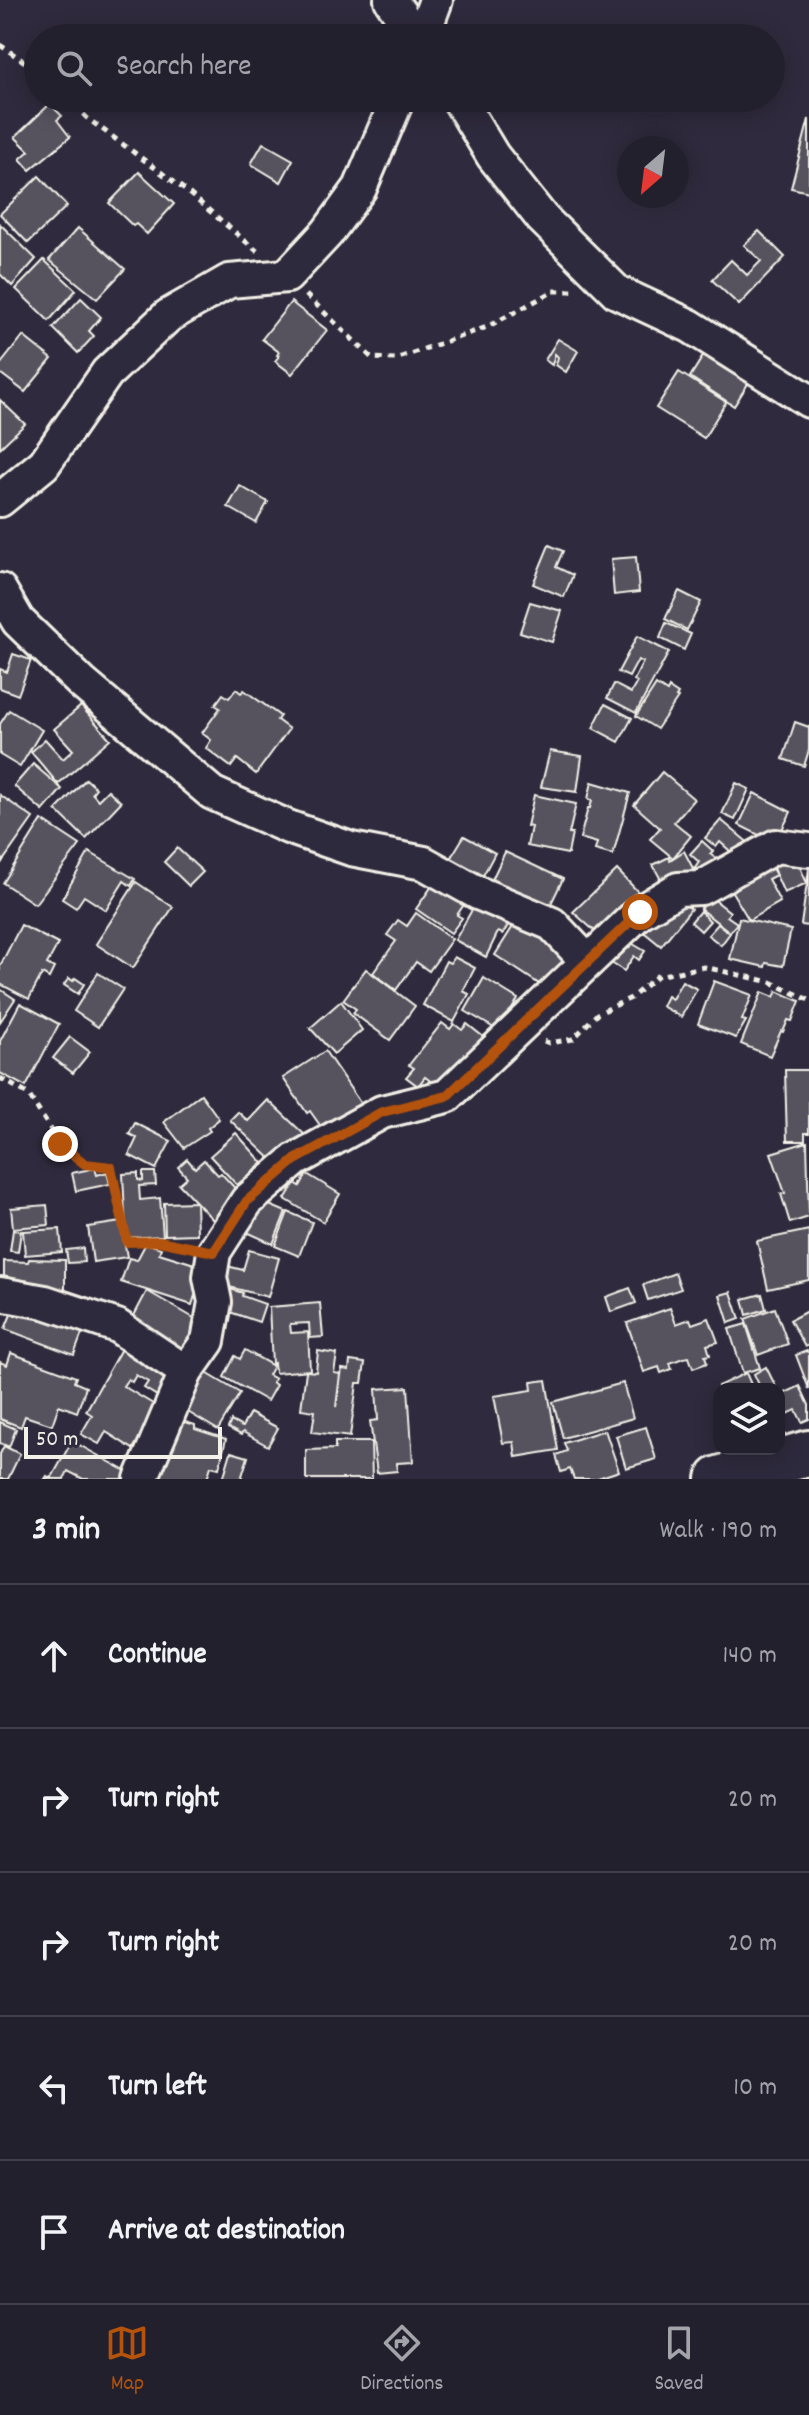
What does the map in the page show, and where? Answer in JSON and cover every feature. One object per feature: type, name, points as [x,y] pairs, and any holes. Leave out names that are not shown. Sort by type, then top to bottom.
[{"type":"main road","points":[[719,1479],[809,1453]]},
{"type":"street","points":[[391,0],[407,24]]},
{"type":"street","points":[[427,24],[436,0]]},
{"type":"street","points":[[0,500],[44,464],[107,373],[168,316],[229,281],[287,276],[327,233],[360,188],[392,112]]},
{"type":"street","points":[[466,112],[493,156],[542,218],[617,292],[690,326],[809,401]]},
{"type":"street","points":[[0,590],[18,621],[82,683],[212,793],[288,827],[351,849],[424,863],[478,893],[552,924],[587,961]]},
{"type":"street","points":[[141,1479],[186,1372],[208,1341],[215,1302],[210,1277],[214,1252],[247,1201],[295,1160],[382,1112],[447,1096],[640,912],[678,889],[701,888],[776,846],[809,850]]},
{"type":"street","points":[[0,1294],[45,1302],[117,1326],[186,1372]]},
{"type":"path","points":[[0,45],[24,61]]},
{"type":"path","points":[[521,1027],[549,1043],[573,1039],[597,1014],[631,998],[657,976],[704,967],[771,982],[809,1000]]},
{"type":"path","points":[[0,1078],[28,1094],[60,1144],[72,1156],[85,1164],[111,1167],[127,1242],[159,1241],[214,1252]]},
{"type":"building","points":[[42,112],[58,112],[62,116],[57,120],[70,137],[30,170],[20,159],[29,151],[15,137]]},
{"type":"building","points":[[809,119],[809,192],[791,188]]},
{"type":"building","points":[[263,143],[293,160],[281,182],[251,164]]},
{"type":"building","points":[[139,172],[174,204],[147,234],[136,224],[133,226],[109,203]]},
{"type":"building","points":[[39,176],[67,206],[28,243],[0,214]]},
{"type":"building","points":[[0,224],[36,259],[12,286],[0,274]]},
{"type":"building","points":[[78,228],[125,269],[97,299],[49,260]]},
{"type":"building","points":[[759,231],[785,257],[739,305],[712,280],[731,260],[747,275],[761,261],[744,245]]},
{"type":"building","points":[[44,260],[76,290],[49,321],[16,289]]},
{"type":"building","points":[[81,298],[101,317],[89,331],[94,336],[78,353],[53,328]]},
{"type":"building","points":[[291,302],[327,330],[292,374],[275,361],[279,352],[262,339]]},
{"type":"building","points":[[23,336],[52,359],[25,392],[0,373],[0,365]]},
{"type":"building","points":[[558,339],[578,351],[566,372],[556,365],[558,357],[555,354],[552,365],[545,360]]},
{"type":"building","points":[[710,345],[754,374],[734,406],[690,377]]},
{"type":"building","points":[[679,372],[726,402],[704,438],[656,408]]},
{"type":"building","points":[[0,400],[25,424],[0,448]]},
{"type":"building","points":[[240,486],[268,502],[256,523],[228,507]]},
{"type":"building","points":[[549,545],[563,551],[556,567],[573,575],[564,597],[533,584]]},
{"type":"building","points":[[636,557],[639,592],[614,595],[611,559]]},
{"type":"building","points":[[679,591],[701,602],[687,630],[665,619]]},
{"type":"building","points":[[530,602],[562,611],[552,642],[520,632]]},
{"type":"building","points":[[666,623],[691,634],[684,650],[660,638]]},
{"type":"building","points":[[637,636],[669,652],[636,713],[607,698],[614,684],[631,693],[637,682],[634,680],[643,662],[638,660],[629,677],[618,672]]},
{"type":"building","points":[[13,654],[31,660],[18,695],[0,688],[0,669],[7,672]]},
{"type":"building","points":[[656,685],[678,694],[657,729],[636,716]]},
{"type":"building","points":[[236,689],[241,693],[244,690],[280,716],[277,720],[289,729],[256,774],[237,759],[231,767],[206,748],[211,740],[202,733],[220,708],[215,705],[223,694],[229,698]]},
{"type":"building","points":[[605,704],[632,718],[619,742],[593,728]]},
{"type":"building","points":[[81,706],[110,739],[58,784],[31,752],[45,739],[63,759],[73,750],[54,729]]},
{"type":"building","points":[[9,710],[42,730],[20,767],[0,755],[0,724]]},
{"type":"building","points":[[795,722],[809,727],[809,750],[804,766],[783,759]]},
{"type":"building","points":[[550,751],[582,756],[577,792],[541,787]]},
{"type":"building","points":[[33,764],[62,789],[43,811],[14,786]]},
{"type":"building","points":[[662,772],[694,799],[674,822],[691,836],[673,858],[650,839],[660,828],[634,805]]},
{"type":"building","points":[[86,779],[96,788],[92,793],[98,800],[108,790],[121,802],[86,839],[56,810]]},
{"type":"building","points":[[592,782],[630,793],[613,855],[595,850],[597,843],[580,838],[592,800],[588,799]]},
{"type":"building","points":[[736,783],[749,789],[735,820],[722,814]]},
{"type":"building","points":[[754,793],[791,812],[775,843],[739,825]]},
{"type":"building","points":[[0,795],[33,818],[0,865]]},
{"type":"building","points":[[534,795],[576,804],[568,854],[527,846],[531,827],[527,826]]},
{"type":"building","points":[[42,820],[80,845],[35,904],[3,883]]},
{"type":"building","points":[[721,820],[751,845],[739,859],[720,842],[716,847],[705,838]]},
{"type":"building","points":[[464,836],[495,853],[477,887],[444,869]]},
{"type":"building","points":[[702,841],[713,851],[710,854],[723,864],[709,880],[695,868],[699,862],[690,854]]},
{"type":"building","points":[[177,848],[203,872],[189,886],[164,862]]},
{"type":"building","points":[[792,849],[807,883],[784,893],[769,859]]},
{"type":"building","points":[[684,851],[697,876],[667,891],[653,865],[669,857],[670,860]]},
{"type":"building","points":[[89,852],[135,879],[131,886],[124,881],[106,910],[84,896],[76,908],[62,899]]},
{"type":"building","points":[[505,852],[563,879],[545,916],[488,888]]},
{"type":"building","points":[[767,860],[776,875],[768,879],[780,902],[749,920],[726,882]]},
{"type":"building","points":[[809,869],[809,926],[801,925]]},
{"type":"building","points":[[617,870],[645,899],[598,934],[573,912]]},
{"type":"building","points":[[439,876],[469,897],[457,915],[462,918],[451,933],[416,909]]},
{"type":"building","points":[[136,882],[173,907],[133,968],[96,944]]},
{"type":"building","points":[[674,895],[691,909],[661,946],[640,929]]},
{"type":"building","points":[[711,897],[730,912],[727,916],[737,923],[730,932],[700,909]]},
{"type":"building","points":[[478,899],[512,918],[503,934],[498,932],[486,957],[455,940]]},
{"type":"building","points":[[700,911],[710,921],[701,931],[691,922]]},
{"type":"building","points":[[416,913],[452,939],[429,971],[416,962],[396,990],[373,973],[396,941],[387,935],[398,920],[407,926]]},
{"type":"building","points":[[519,917],[573,954],[550,991],[495,955]]},
{"type":"building","points":[[739,918],[791,930],[783,966],[766,963],[765,967],[730,959]]},
{"type":"building","points":[[718,924],[730,933],[721,945],[708,935]]},
{"type":"building","points":[[21,925],[58,944],[47,964],[54,968],[49,978],[42,974],[29,999],[0,984],[0,966]]},
{"type":"building","points":[[621,937],[645,951],[639,960],[634,956],[624,971],[608,961]]},
{"type":"building","points":[[454,957],[475,968],[463,991],[469,994],[454,1022],[423,1005],[446,961],[450,963]]},
{"type":"building","points":[[366,969],[415,1006],[390,1040],[353,1013],[356,1009],[343,1000]]},
{"type":"building","points":[[98,973],[123,989],[98,1027],[74,1011]]},
{"type":"building","points":[[69,978],[84,984],[78,994],[64,985]]},
{"type":"building","points":[[484,978],[518,999],[499,1031],[465,1011]]},
{"type":"building","points":[[682,981],[697,989],[681,1017],[662,1006],[667,996],[672,999]]},
{"type":"building","points":[[714,981],[752,995],[742,1020],[746,1021],[736,1038],[698,1024]]},
{"type":"building","points":[[0,989],[15,999],[0,1022]]},
{"type":"building","points":[[777,991],[800,1001],[792,1021],[788,1020],[781,1031],[770,1056],[741,1044],[762,992],[774,997]]},
{"type":"building","points":[[341,1001],[362,1030],[334,1054],[310,1028]]},
{"type":"building","points":[[20,1003],[59,1024],[26,1087],[0,1073],[0,1041]]},
{"type":"building","points":[[442,1023],[450,1029],[454,1024],[462,1030],[467,1024],[486,1039],[445,1092],[425,1077],[418,1086],[406,1077],[414,1068],[409,1065]]},
{"type":"building","points":[[70,1037],[90,1052],[73,1073],[53,1058]]},
{"type":"building","points":[[325,1051],[367,1113],[329,1138],[283,1078]]},
{"type":"building","points":[[785,1070],[809,1070],[809,1133],[805,1133],[805,1141],[787,1141]]},
{"type":"building","points":[[201,1094],[219,1119],[208,1128],[210,1131],[184,1148],[164,1122]]},
{"type":"building","points":[[268,1100],[306,1136],[278,1166],[230,1120],[238,1112],[248,1121]]},
{"type":"building","points":[[135,1123],[171,1141],[156,1169],[129,1155],[137,1138],[129,1134]]},
{"type":"building","points":[[236,1133],[263,1163],[237,1185],[210,1156]]},
{"type":"building","points":[[807,1142],[809,1217],[790,1223],[781,1194],[785,1193],[771,1153]]},
{"type":"building","points":[[187,1159],[195,1168],[204,1160],[245,1199],[217,1224],[179,1184],[187,1177],[178,1167]]},
{"type":"building","points":[[95,1168],[97,1175],[107,1172],[110,1184],[76,1191],[72,1173]]},
{"type":"building","points":[[143,1172],[155,1172],[156,1185],[139,1186],[140,1200],[160,1198],[163,1236],[126,1238],[123,1174],[138,1173],[138,1180],[143,1181]]},
{"type":"building","points":[[307,1174],[340,1194],[323,1222],[285,1199],[295,1183],[300,1186]]},
{"type":"building","points":[[260,1201],[286,1212],[273,1244],[247,1232]]},
{"type":"building","points":[[196,1202],[197,1234],[165,1235],[164,1203]]},
{"type":"building","points":[[47,1205],[49,1225],[13,1228],[11,1208]]},
{"type":"building","points":[[288,1212],[312,1222],[299,1256],[275,1246]]},
{"type":"building","points":[[121,1222],[127,1257],[93,1262],[88,1227]]},
{"type":"building","points":[[60,1229],[62,1252],[25,1255],[23,1231]]},
{"type":"building","points":[[13,1230],[21,1231],[18,1252],[10,1251]]},
{"type":"building","points":[[809,1230],[809,1280],[768,1289],[757,1241]]},
{"type":"building","points":[[146,1243],[161,1248],[159,1253],[204,1267],[192,1305],[121,1282],[129,1258],[137,1260]]},
{"type":"building","points":[[83,1248],[84,1262],[68,1263],[66,1250]]},
{"type":"building","points":[[249,1250],[279,1258],[268,1297],[214,1283],[219,1264],[243,1270]]},
{"type":"building","points":[[29,1259],[65,1260],[65,1294],[4,1290],[4,1261],[28,1262]]},
{"type":"building","points":[[675,1273],[681,1289],[648,1300],[643,1285]]},
{"type":"building","points":[[227,1288],[265,1304],[259,1322],[221,1309]]},
{"type":"building","points":[[630,1288],[636,1303],[611,1312],[606,1297]]},
{"type":"building","points":[[147,1291],[206,1325],[187,1359],[128,1327]]},
{"type":"building","points":[[731,1292],[740,1319],[729,1323],[720,1295]]},
{"type":"building","points":[[762,1294],[766,1309],[747,1315],[743,1299]]},
{"type":"building","points":[[16,1302],[84,1328],[74,1355],[5,1329]]},
{"type":"building","points":[[320,1303],[323,1337],[310,1338],[309,1323],[290,1324],[291,1333],[308,1332],[310,1370],[275,1373],[269,1307]]},
{"type":"building","points":[[670,1308],[676,1324],[690,1319],[692,1324],[709,1318],[718,1342],[707,1345],[710,1355],[705,1356],[707,1363],[693,1368],[689,1357],[670,1363],[672,1369],[661,1373],[659,1367],[644,1372],[627,1323]]},
{"type":"building","points":[[775,1308],[788,1344],[758,1355],[745,1319]]},
{"type":"building","points":[[809,1310],[809,1345],[805,1347],[790,1320]]},
{"type":"building","points":[[746,1324],[760,1368],[743,1373],[729,1329]]},
{"type":"building","points":[[126,1340],[178,1371],[162,1399],[144,1388],[148,1382],[136,1375],[132,1382],[128,1379],[123,1386],[158,1407],[133,1449],[106,1432],[99,1444],[81,1434],[92,1415],[86,1411]]},
{"type":"building","points":[[245,1350],[273,1366],[268,1375],[275,1379],[272,1382],[276,1385],[267,1401],[224,1377],[235,1356],[240,1359]]},
{"type":"building","points":[[318,1351],[337,1354],[334,1373],[340,1374],[336,1407],[342,1369],[349,1370],[350,1361],[365,1363],[362,1383],[357,1383],[350,1437],[312,1432],[315,1411],[301,1409],[306,1371],[316,1372]]},
{"type":"building","points":[[11,1353],[76,1377],[74,1382],[86,1387],[77,1412],[59,1405],[52,1425],[25,1416],[21,1427],[0,1419],[0,1362],[7,1365]]},
{"type":"building","points":[[809,1353],[809,1389],[796,1355]]},
{"type":"building","points":[[766,1367],[774,1383],[758,1383],[754,1374]]},
{"type":"building","points":[[198,1368],[240,1393],[218,1430],[176,1405]]},
{"type":"building","points":[[746,1373],[750,1383],[724,1383]]},
{"type":"building","points":[[546,1380],[558,1450],[516,1457],[514,1442],[503,1443],[494,1396],[532,1390],[531,1382]]},
{"type":"building","points":[[623,1383],[633,1418],[563,1438],[553,1402]]},
{"type":"building","points":[[800,1386],[809,1405],[809,1419],[802,1422],[796,1410],[785,1415],[785,1393]]},
{"type":"building","points":[[408,1387],[413,1462],[397,1463],[397,1471],[377,1473],[370,1421],[378,1420],[376,1389]]},
{"type":"building","points":[[250,1413],[278,1428],[268,1446],[243,1432],[241,1435],[228,1428],[231,1421],[242,1427]]},
{"type":"building","points":[[179,1420],[226,1439],[219,1468],[211,1466],[207,1479],[159,1479]]},
{"type":"building","points":[[0,1422],[16,1429],[9,1447],[0,1443]]},
{"type":"building","points":[[646,1427],[656,1459],[626,1468],[616,1436]]},
{"type":"building","points":[[605,1430],[619,1471],[595,1479],[574,1479],[570,1469],[561,1472],[556,1455],[567,1451],[564,1443]]},
{"type":"building","points":[[72,1441],[135,1476],[133,1479],[83,1479],[68,1471],[64,1479],[51,1479]]},
{"type":"building","points":[[335,1442],[371,1442],[372,1479],[306,1479],[306,1450],[335,1449]]},
{"type":"building","points":[[4,1446],[20,1454],[8,1479],[0,1479],[0,1454]]},
{"type":"building","points":[[231,1452],[248,1457],[241,1479],[223,1479]]},
{"type":"route","points":[[60,1144],[85,1164],[111,1167],[127,1242],[159,1241],[214,1252],[247,1201],[295,1160],[382,1112],[447,1096],[640,912]]}]
